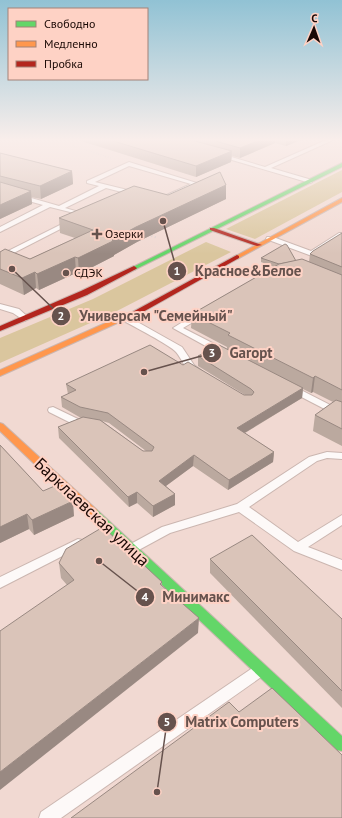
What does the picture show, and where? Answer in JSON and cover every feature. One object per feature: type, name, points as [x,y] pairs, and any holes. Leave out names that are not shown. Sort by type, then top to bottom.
[{"type":"main road","points":[[0,329],[84,293],[316,178]]},
{"type":"main road","points":[[0,373],[125,318],[342,200]]},
{"type":"main road","points":[[212,229],[259,246]]},
{"type":"main road","name":"Барклаевская улица","points":[[0,426],[103,530],[132,549],[261,670],[339,739]]},
{"type":"lane","points":[[98,178],[89,182],[161,200],[197,184],[177,178]]},
{"type":"lane","points":[[301,178],[310,181]]},
{"type":"lane","points":[[59,208],[105,186]]},
{"type":"lane","points":[[0,191],[84,215],[0,258]]},
{"type":"lane","points":[[0,230],[49,205]]},
{"type":"lane","points":[[270,239],[310,256],[342,235]]},
{"type":"lane","points":[[0,306],[16,311],[25,318]]},
{"type":"lane","points":[[210,309],[177,328],[232,357]]},
{"type":"lane","points":[[125,318],[179,349],[190,367],[203,375]]},
{"type":"lane","points":[[280,382],[342,415]]},
{"type":"lane","points":[[53,410],[77,422],[98,425]]},
{"type":"lane","points":[[132,549],[166,530],[241,507],[313,459],[327,455],[342,456]]},
{"type":"lane","points":[[241,507],[298,548],[342,565]]},
{"type":"lane","points":[[298,548],[342,519]]},
{"type":"lane","points":[[0,583],[86,539]]},
{"type":"lane","points":[[47,818],[261,670]]},
{"type":"path","points":[[145,234],[161,239]]},
{"type":"shaded area","points":[[326,178],[342,178],[342,192],[255,239],[226,229]]},
{"type":"shaded area","points":[[206,242],[231,252],[115,312],[0,363],[0,338],[93,299]]},
{"type":"building","points":[[9,178],[57,178],[40,186]]},
{"type":"building","points":[[206,178],[223,178],[226,185],[136,227],[112,240],[113,241],[78,258],[75,257],[37,274],[35,272],[22,278],[0,269],[0,252],[5,249],[30,259],[93,230],[59,218],[134,186],[168,195]]},
{"type":"building","points":[[0,182],[31,191],[0,205]]},
{"type":"building","points":[[342,233],[342,267],[310,254],[313,251]]},
{"type":"building","points":[[285,244],[296,261],[279,264],[261,258]]},
{"type":"building","points":[[302,259],[342,275],[342,390],[315,376],[313,378],[228,335],[230,333],[192,314],[279,264]]},
{"type":"building","points":[[150,345],[183,365],[188,362],[244,395],[252,395],[254,392],[198,356],[219,345],[303,388],[237,428],[274,452],[229,480],[194,455],[159,481],[175,494],[153,506],[137,492],[128,497],[58,427],[83,417],[100,420],[143,451],[152,451],[154,447],[108,413],[80,407],[61,397],[76,390],[66,384]]},
{"type":"building","points":[[336,400],[342,402],[342,429],[315,415]]},
{"type":"building","points":[[0,445],[43,491],[57,485],[73,501],[32,520],[27,514],[0,527]]},
{"type":"building","points":[[103,527],[162,582],[160,584],[199,618],[0,772],[0,631],[74,580],[59,563],[66,549]]},
{"type":"building","points":[[252,535],[342,619],[342,691],[210,559]]},
{"type":"building","points":[[272,688],[342,755],[342,818],[71,818],[229,702],[239,712]]},
{"type":"traffic: fast","points":[[134,268],[315,178]]},
{"type":"traffic: fast","points":[[93,513],[342,745]]},
{"type":"traffic: slow","points":[[237,257],[342,200]]},
{"type":"traffic: slow","points":[[0,373],[131,315]]},
{"type":"traffic: slow","points":[[0,426],[93,513]]},
{"type":"traffic: jam","points":[[212,229],[259,245]]},
{"type":"traffic: jam","points":[[131,315],[237,257]]},
{"type":"traffic: jam","points":[[0,329],[84,293],[134,268]]},
{"type":"place","name":"Красное&Белое","points":[[163,221]]},
{"type":"place","name":"Озерки","points":[[97,234]]},
{"type":"place","name":"Универсам \"Семейный\"","points":[[12,269]]},
{"type":"place","name":"СДЭК","points":[[66,273]]},
{"type":"place","name":"Garopt","points":[[144,372]]},
{"type":"place","name":"Минимакс","points":[[99,561]]},
{"type":"place","name":"Matrix Computers","points":[[157,792]]}]
